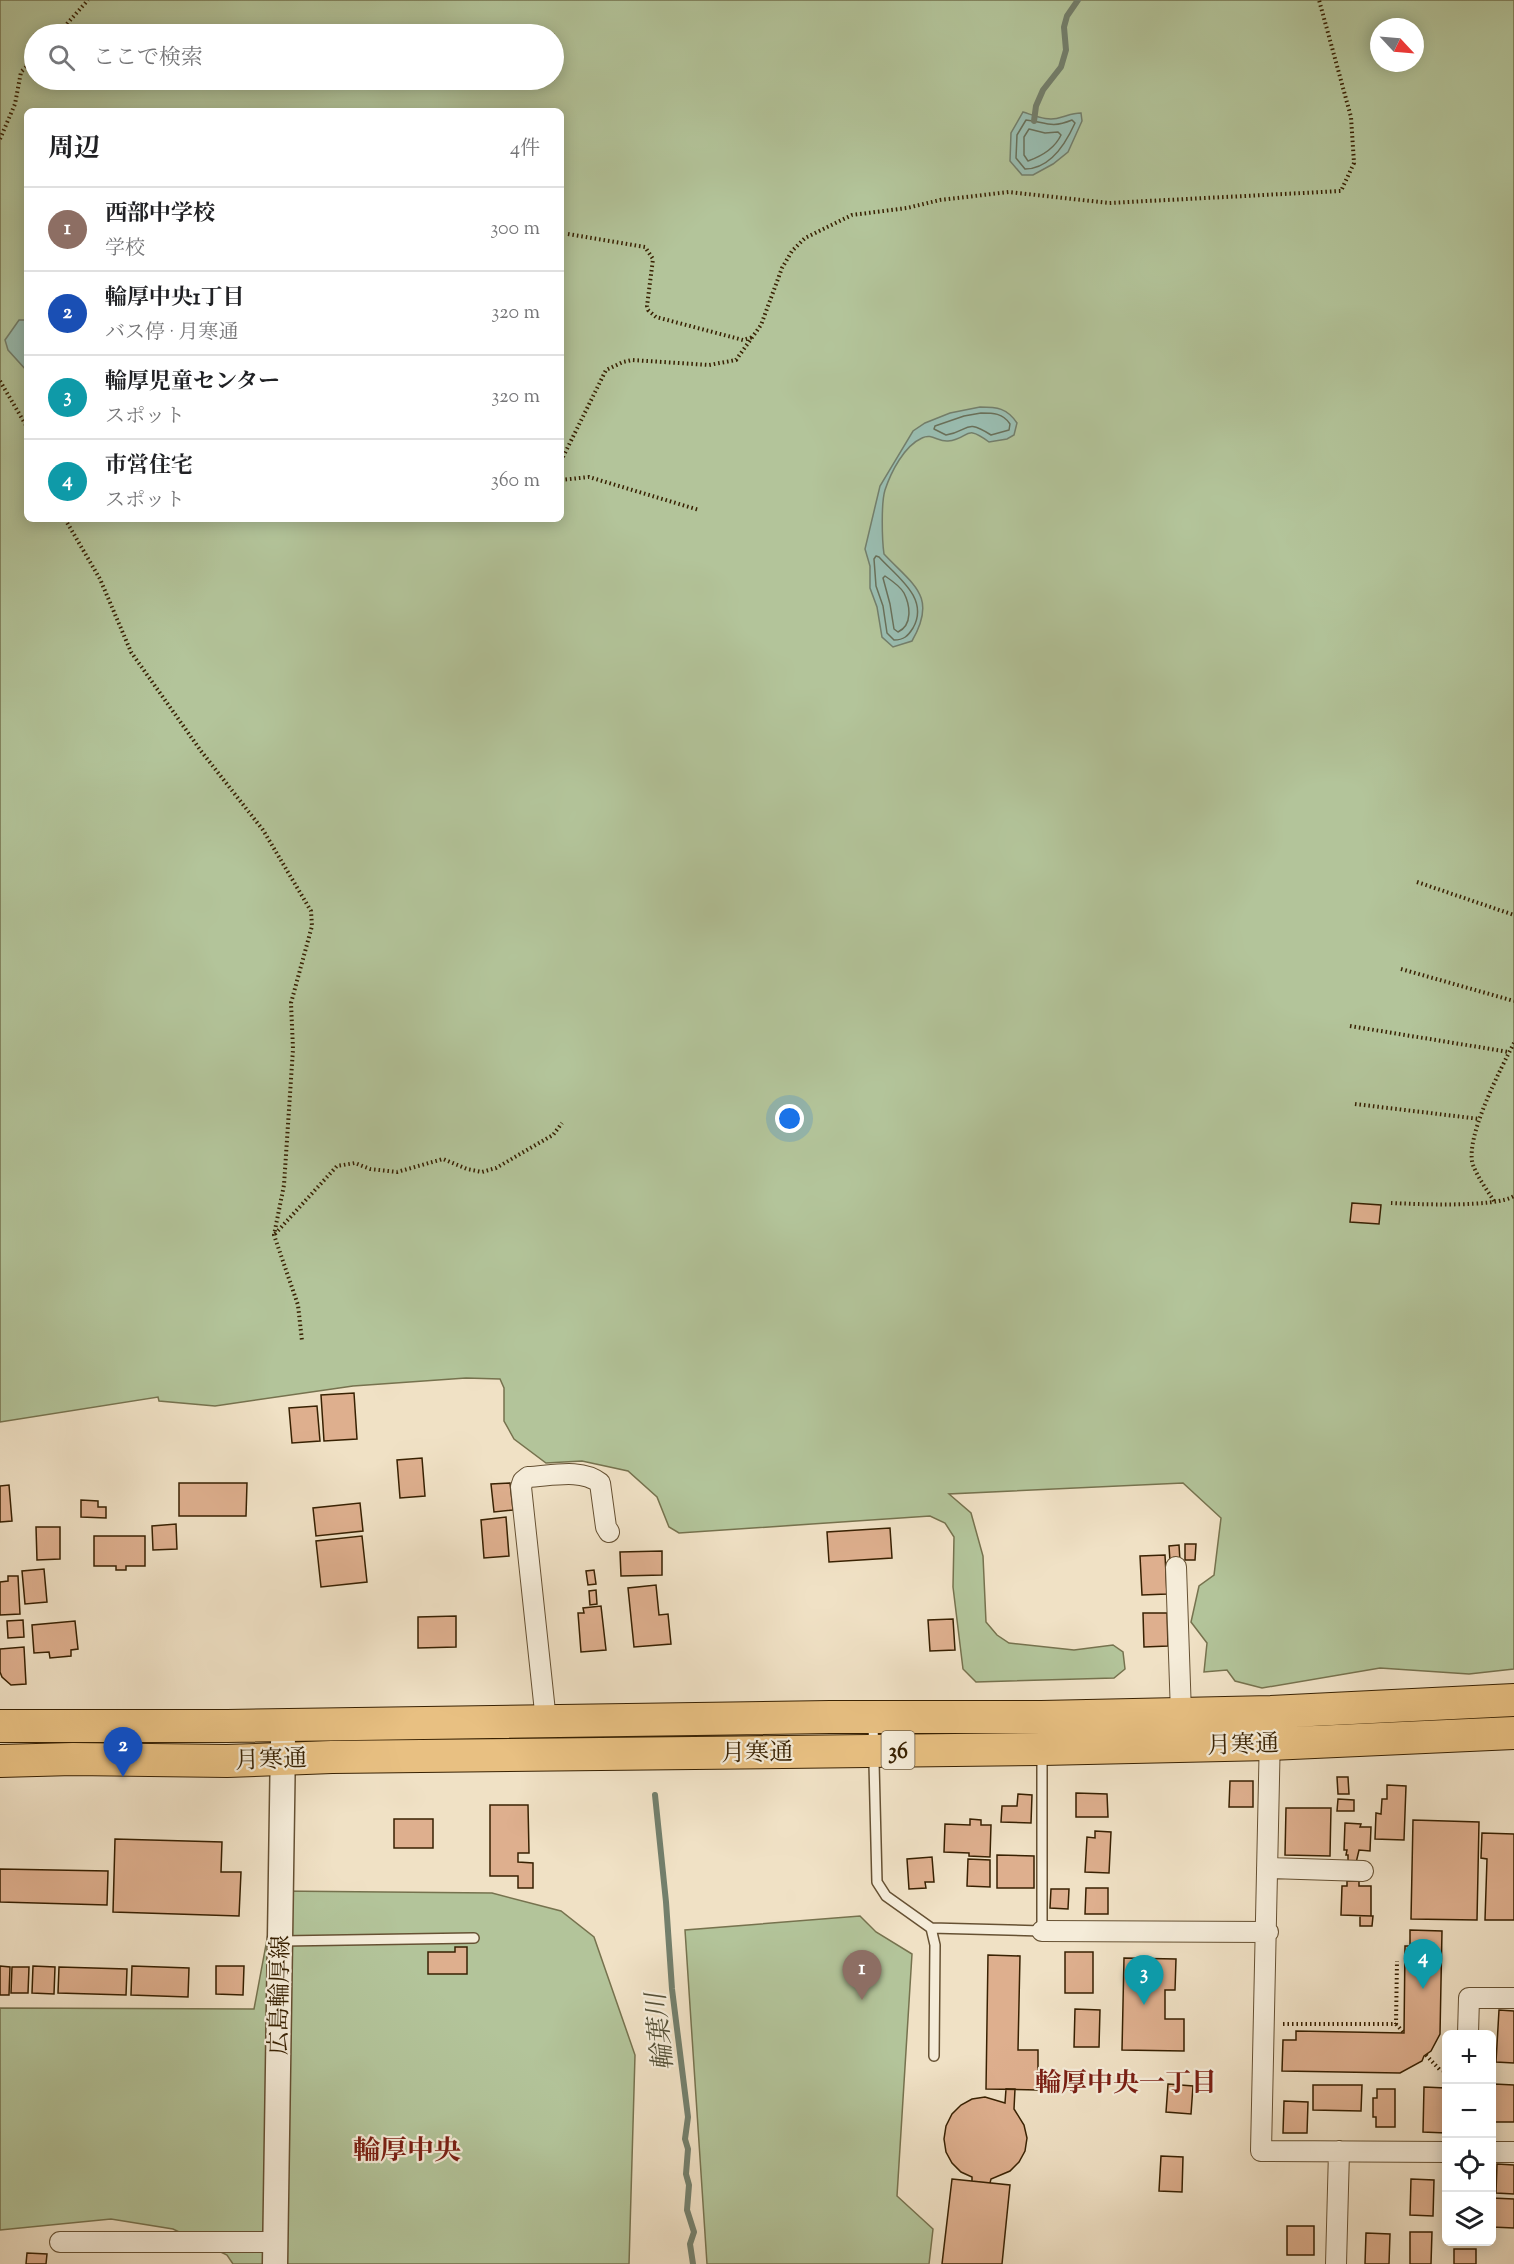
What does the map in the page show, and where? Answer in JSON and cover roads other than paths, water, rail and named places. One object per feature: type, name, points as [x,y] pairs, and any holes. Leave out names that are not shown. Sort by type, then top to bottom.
[{"type":"highway","name":"月寒通","points":[[0,1761],[73,1759],[227,1761],[282,1758],[874,1751],[1042,1733],[1181,1714],[1514,1700]]},
{"type":"highway","name":"月寒通","points":[[0,1726],[283,1725],[873,1717],[1042,1733],[1270,1744],[1514,1733]]},
{"type":"street","points":[[546,1721],[521,1487],[523,1481],[528,1476],[584,1474],[593,1478],[600,1483],[606,1527],[609,1533]]},
{"type":"street","points":[[1176,1568],[1181,1714]]},
{"type":"street","points":[[1271,1712],[1268,1932],[1261,2151],[1442,2152]]},
{"type":"street","name":"広島輪厚線","points":[[276,2253],[283,1725]]},
{"type":"street","points":[[1268,1868],[1363,1871]]},
{"type":"street","points":[[1042,1931],[1268,1932]]},
{"type":"street","points":[[1468,2030],[1469,1998],[1514,1998]]},
{"type":"street","points":[[1336,2264],[1339,2151]]},
{"type":"street","points":[[1496,2152],[1514,2152]]},
{"type":"street","points":[[60,2242],[276,2253]]},
{"type":"lane","points":[[873,1717],[877,1882],[886,1896],[931,1928],[1042,1931],[1042,1733]]},
{"type":"lane","points":[[931,1928],[935,1945],[934,2056]]},
{"type":"lane","points":[[280,1941],[474,1938]]},
{"type":"water","points":[[1023,112],[1052,119],[1081,113],[1082,121],[1068,152],[1033,175],[1022,175],[1010,161],[1011,133]]},
{"type":"water","points":[[19,320],[24,320],[24,368],[8,350],[5,340]]},
{"type":"water","points":[[980,407],[997,408],[1009,414],[1017,423],[1014,435],[1007,439],[989,442],[971,433],[948,441],[929,436],[922,438],[904,453],[885,490],[882,522],[884,554],[919,592],[923,613],[912,641],[893,647],[882,637],[877,607],[870,588],[870,566],[865,549],[880,486],[913,431],[925,423],[950,413]]},
{"type":"waterway","points":[[1034,121],[1036,106],[1043,90],[1061,67],[1066,50],[1064,27],[1067,16],[1078,0]]},
{"type":"waterway","name":"輪葉川","points":[[655,1795],[672,1989],[688,2117],[685,2139],[688,2149],[687,2210],[694,2232],[690,2244],[693,2264]]},
{"type":"place","name":"輪厚中央1丁目","points":[[123,1777]]},
{"type":"place","name":"市営住宅","points":[[1423,1989]]},
{"type":"place","name":"西部中学校","points":[[862,2000]]},
{"type":"place","name":"輪厚児童センター","points":[[1144,2005]]},
{"type":"district","name":"輪厚中央一丁目","points":[[1126,2082]]},
{"type":"district","name":"輪厚中央","points":[[407,2150]]}]
